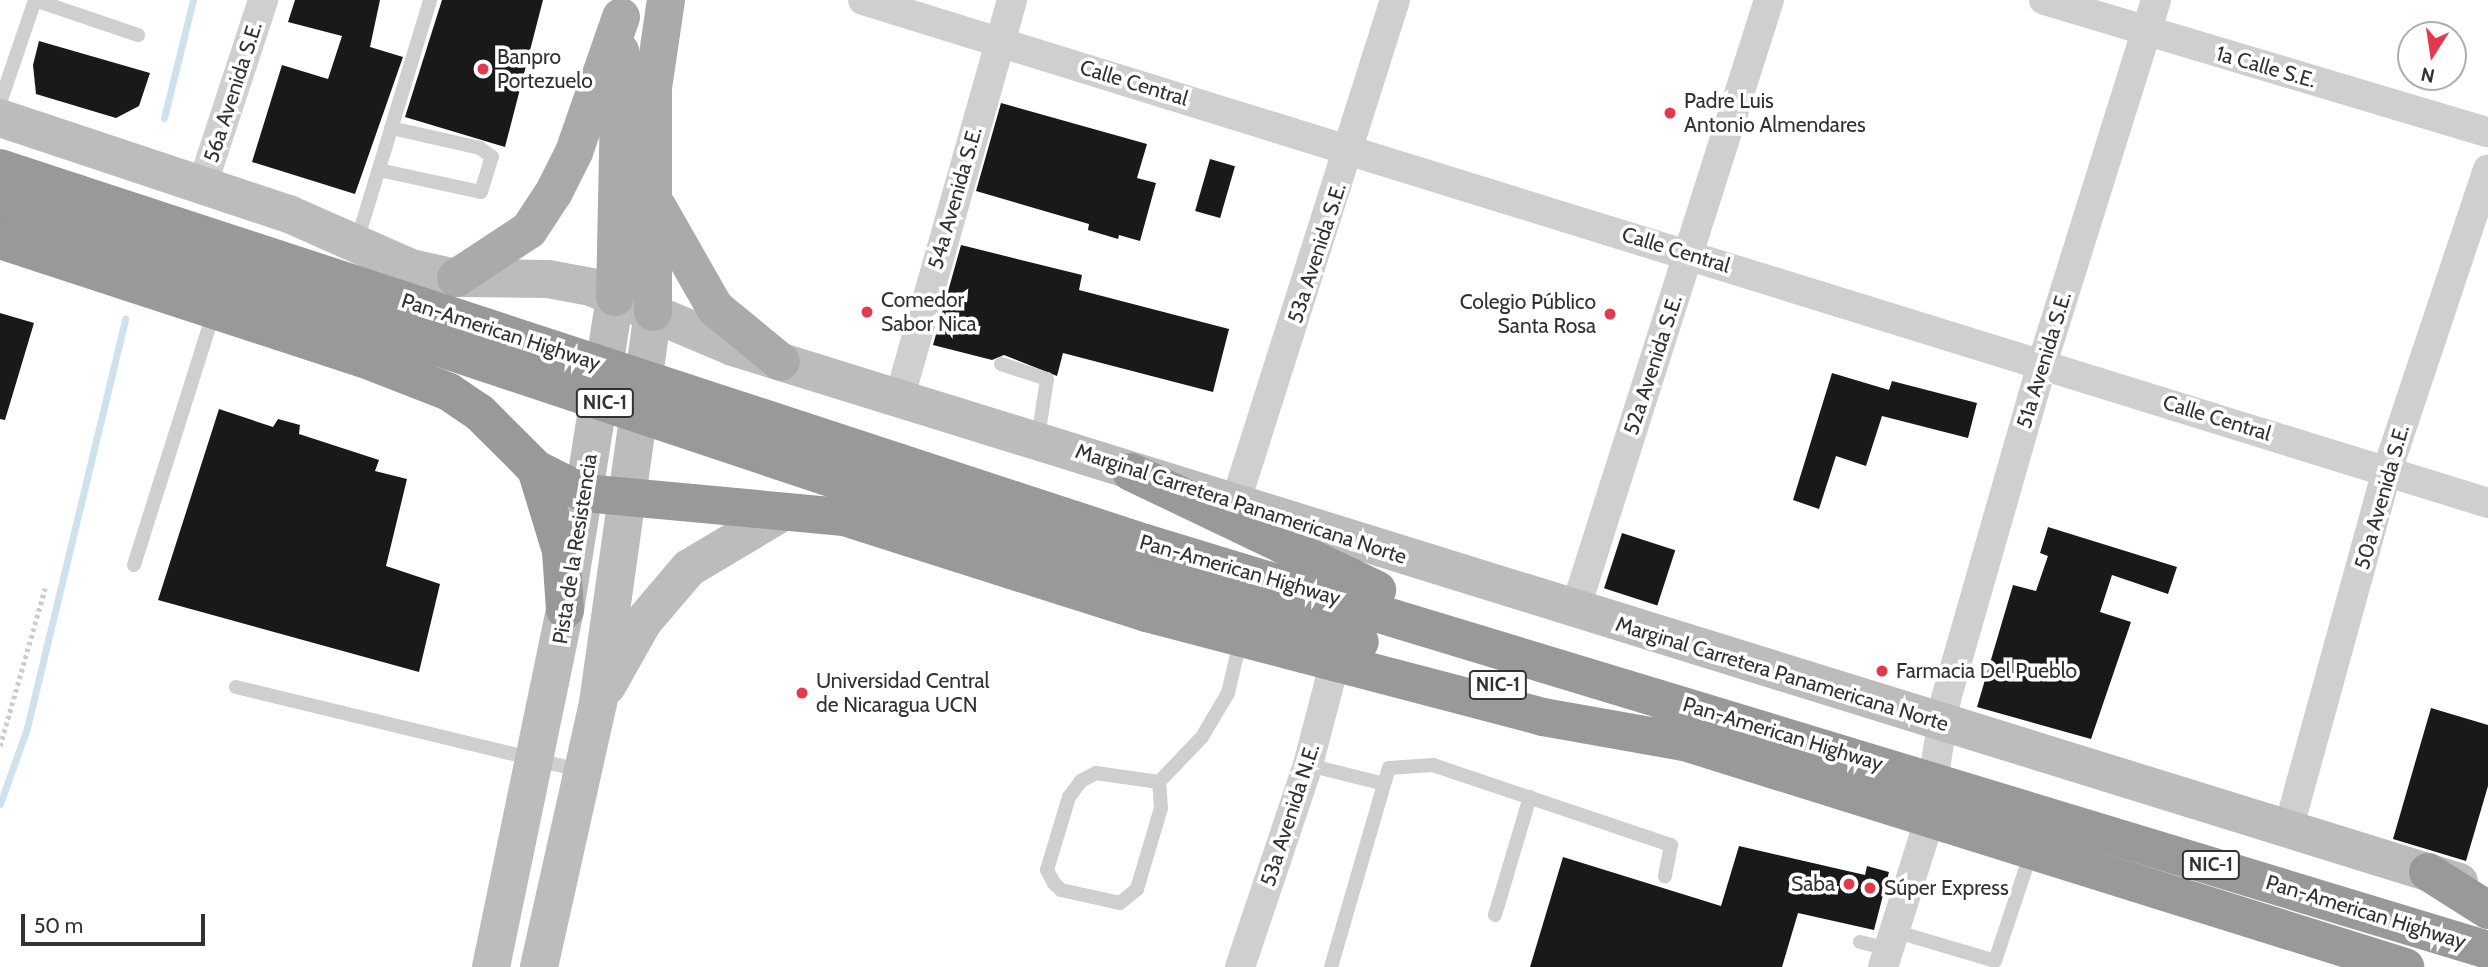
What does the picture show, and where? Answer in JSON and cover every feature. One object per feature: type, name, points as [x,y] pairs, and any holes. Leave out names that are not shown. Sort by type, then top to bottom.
[{"type":"highway","name":"Pan-American Highway","points":[[0,168],[73,209],[1140,581],[1312,628],[2405,967]]},
{"type":"highway","name":"Pan-American Highway","points":[[0,201],[73,209],[1145,542],[1490,643],[2488,950]]},
{"type":"highway","points":[[0,240],[214,310],[449,392],[479,412],[536,469],[584,493],[622,500],[778,515],[844,517],[1241,637],[1543,716],[1684,742]]},
{"type":"highway","points":[[536,469],[561,551],[565,610]]},
{"type":"highway","points":[[1131,472],[1490,643]]},
{"type":"highway","points":[[2428,872],[2488,910]]},
{"type":"main road","name":"Pista de la Resistencia","points":[[653,312],[656,202],[653,88],[666,0]]},
{"type":"main road","name":"Pista de la Resistencia","points":[[615,298],[623,9]]},
{"type":"main road","points":[[456,278],[529,230],[554,192],[574,152],[623,9]]},
{"type":"main road","points":[[656,202],[715,308],[781,362]]},
{"type":"street","name":"56a Avenida S.E.","points":[[203,183],[263,0]]},
{"type":"street","name":"Calle Central","points":[[863,0],[2488,503]]},
{"type":"street","name":"54a Avenida S.E.","points":[[900,396],[1012,0]]},
{"type":"street","name":"53a Avenida S.E.","points":[[1235,504],[1351,149],[1395,0]]},
{"type":"street","name":"52a Avenida S.E.","points":[[1576,610],[1769,0]]},
{"type":"street","name":"1a Calle S.E.","points":[[2044,0],[2488,132]]},
{"type":"street","name":"51a Avenida S.E.","points":[[1889,949],[1927,819],[1942,724],[2042,364],[2156,0]]},
{"type":"street","name":"Marginal Carretera Panamericana Norte","points":[[0,118],[291,210],[411,268],[456,278],[571,282],[781,362],[900,396],[1131,472],[2488,891]]},
{"type":"street","points":[[0,145],[411,268]]},
{"type":"street","name":"50a Avenida S.E.","points":[[2288,830],[2387,471],[2488,169]]},
{"type":"street","name":"Pista de la Resistencia","points":[[491,967],[536,762],[565,610],[615,298]]},
{"type":"street","name":"Pista de la Resistencia","points":[[539,967],[598,703],[622,500],[653,312]]},
{"type":"street","points":[[598,703],[643,622],[689,568],[778,515]]},
{"type":"street","name":"53a Avenida N.E.","points":[[1240,967],[1308,765],[1335,661]]},
{"type":"lane","points":[[0,103],[35,0],[138,35]]},
{"type":"lane","points":[[357,242],[430,0]]},
{"type":"lane","points":[[379,170],[481,192],[492,157],[480,148],[391,128]]},
{"type":"lane","points":[[134,565],[214,310]]},
{"type":"lane","points":[[1001,364],[1046,379],[1038,440]]},
{"type":"lane","points":[[1159,782],[1096,773],[1081,781],[1069,797],[1047,870],[1061,890],[1120,903],[1130,898],[1137,890],[1161,808],[1159,782],[1202,737],[1228,693],[1241,637]]},
{"type":"lane","points":[[236,687],[583,772]]},
{"type":"lane","points":[[1331,967],[1381,783],[1388,768],[1423,764],[1671,845],[1665,876]]},
{"type":"lane","points":[[1308,765],[1381,783]]},
{"type":"lane","points":[[1495,915],[1530,797]]},
{"type":"lane","points":[[1860,943],[1889,949],[1995,961],[2032,851]]},
{"type":"path","points":[[0,746],[45,588]]},
{"type":"building","points":[[295,0],[380,0],[370,47],[403,57],[355,194],[252,162],[282,65],[328,79],[342,36],[288,22]]},
{"type":"building","points":[[442,0],[543,0],[505,147],[405,117]]},
{"type":"building","points":[[39,41],[150,73],[139,106],[116,118],[36,94],[33,65]]},
{"type":"building","points":[[1001,103],[1147,144],[1137,178],[1156,183],[1140,241],[1119,235],[1118,239],[1088,230],[1089,224],[976,191]]},
{"type":"building","points":[[1210,159],[1235,166],[1220,218],[1195,211]]},
{"type":"building","points":[[961,245],[1082,275],[1079,290],[1229,329],[1213,392],[1063,353],[1057,376],[1004,355],[992,360],[933,345]]},
{"type":"building","points":[[0,313],[34,323],[5,420],[0,419]]},
{"type":"building","points":[[1832,373],[1889,390],[1892,381],[1977,403],[1968,438],[1882,416],[1866,466],[1836,456],[1819,509],[1793,500]]},
{"type":"building","points":[[219,409],[273,427],[278,419],[300,425],[299,434],[379,460],[375,471],[407,479],[386,566],[440,584],[419,672],[158,600]]},
{"type":"building","points":[[2048,527],[2177,567],[2168,594],[2112,575],[2100,612],[2131,622],[2091,739],[1977,707],[2013,585],[2036,591],[2048,556],[2040,553]]},
{"type":"building","points":[[1622,533],[1675,550],[1657,605],[1604,588]]},
{"type":"building","points":[[2431,708],[2488,725],[2488,786],[2466,861],[2393,839]]},
{"type":"building","points":[[1739,846],[1865,875],[1867,866],[1889,872],[1874,930],[1798,913],[1782,967],[1530,967],[1563,857],[1721,906]]},
{"type":"waterway","points":[[164,118],[193,0]]},
{"type":"waterway","points":[[0,804],[27,728],[125,319]]},
{"type":"place","name":"Banpro Portezuelo","points":[[483,69]]},
{"type":"place","name":"Padre Luis Antonio Almendares","points":[[1670,113]]},
{"type":"place","name":"Comedor Sabor Nica","points":[[867,312]]},
{"type":"place","name":"Colegio Público Santa Rosa","points":[[1610,314]]},
{"type":"place","name":"Farmacia Del Pueblo","points":[[1882,671]]},
{"type":"place","name":"Universidad Central de Nicaragua UCN","points":[[802,693]]},
{"type":"place","name":"Saba","points":[[1849,884]]},
{"type":"place","name":"Súper Express","points":[[1870,888]]}]
